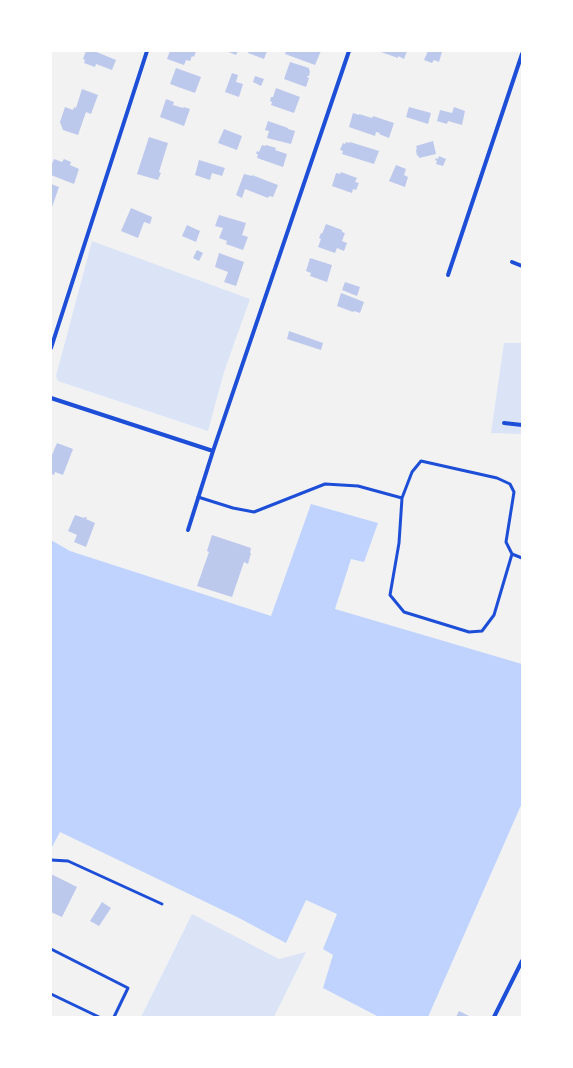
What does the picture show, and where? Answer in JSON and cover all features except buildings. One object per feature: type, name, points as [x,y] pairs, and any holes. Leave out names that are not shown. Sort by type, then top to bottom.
[{"type":"street","points":[[51,348],[147,51]]},
{"type":"street","points":[[188,530],[213,451],[349,51]]},
{"type":"street","points":[[448,275],[522,54]]},
{"type":"street","points":[[512,262],[522,266]]},
{"type":"street","points":[[51,398],[213,451]]},
{"type":"street","points":[[504,423],[522,425]]},
{"type":"street","points":[[494,1017],[522,961]]},
{"type":"lane","points":[[512,554],[494,615],[482,630],[469,632],[404,612],[390,595],[399,543],[402,498],[412,472],[421,461],[497,478],[510,484],[514,492],[506,542],[512,554],[522,558]]},
{"type":"lane","points":[[198,497],[233,508],[254,512],[325,484],[358,486],[402,498]]},
{"type":"lane","points":[[51,860],[68,861],[162,904]]},
{"type":"lane","points":[[51,949],[128,988],[114,1017]]},
{"type":"lane","points":[[51,994],[99,1017]]},
{"type":"shaded area","points":[[92,241],[250,299],[224,372],[208,431],[58,381],[56,376]]},
{"type":"shaded area","points":[[504,343],[522,343],[522,434],[491,433]]},
{"type":"shaded area","points":[[192,914],[279,959],[306,952],[274,1017],[141,1017]]},
{"type":"water","points":[[311,504],[378,523],[364,562],[351,559],[335,609],[522,664],[522,803],[428,1017],[379,1017],[323,988],[333,955],[323,949],[337,914],[306,900],[286,943],[239,918],[60,832],[51,849],[51,540],[70,551],[271,616]]}]
